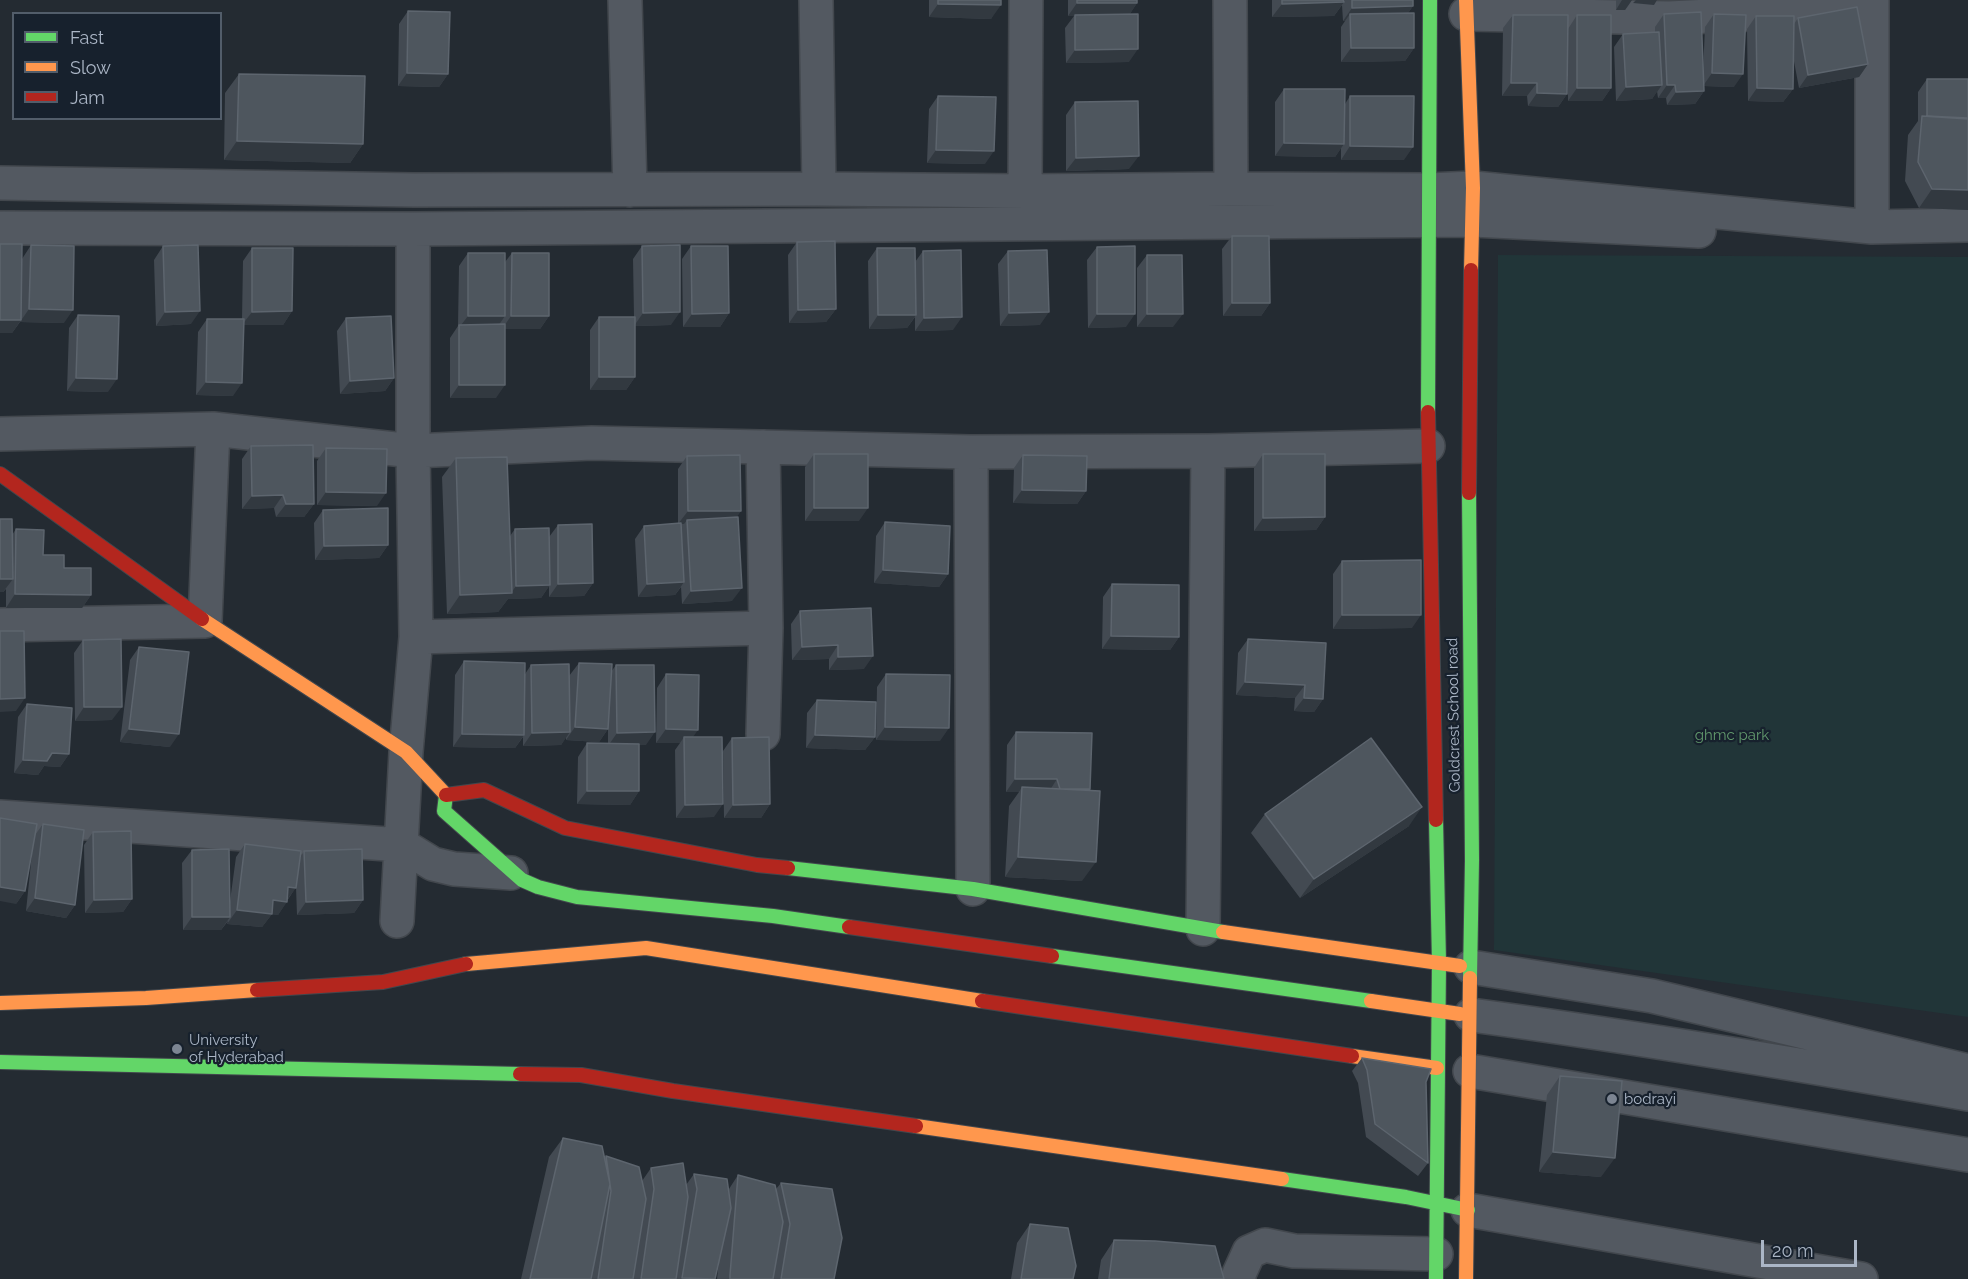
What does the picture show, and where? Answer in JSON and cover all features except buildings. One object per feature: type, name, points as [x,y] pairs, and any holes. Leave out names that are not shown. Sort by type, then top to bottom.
[{"type":"street","points":[[625,0],[630,190]]},
{"type":"street","points":[[816,0],[819,189]]},
{"type":"street","points":[[1025,191],[1026,0]]},
{"type":"street","points":[[1230,0],[1232,189]]},
{"type":"street","name":"Goldcrest School road","points":[[1430,0],[1428,446],[1439,962],[1436,1266]]},
{"type":"street","points":[[1466,7],[1669,9],[1872,4],[1872,227]]},
{"type":"street","name":"Goldcrest School road","points":[[1466,7],[1473,188],[1468,422],[1472,860],[1466,1279]]},
{"type":"street","points":[[0,183],[414,190],[1232,189],[1430,205],[1473,220],[1968,242]]},
{"type":"street","points":[[0,228],[413,229],[1430,205],[1473,188],[1872,227],[1968,225]]},
{"type":"street","points":[[397,921],[406,752],[416,637],[413,229]]},
{"type":"street","points":[[0,434],[213,429],[413,451],[592,443],[971,452],[1208,451],[1428,446]]},
{"type":"street","points":[[205,621],[213,429]]},
{"type":"street","points":[[763,447],[766,628],[763,734]]},
{"type":"street","points":[[1203,929],[1208,451]]},
{"type":"street","points":[[971,452],[973,889]]},
{"type":"street","points":[[0,474],[205,621],[406,752],[446,795]]},
{"type":"street","points":[[0,625],[205,621]]},
{"type":"street","points":[[416,637],[766,628]]},
{"type":"street","points":[[446,795],[484,790],[565,828],[757,865],[973,889],[1203,929],[1439,962],[1652,996],[1968,1071]]},
{"type":"street","points":[[446,795],[444,811],[511,873],[538,887],[577,897],[773,916],[1704,1049],[1968,1094]]},
{"type":"street","points":[[0,817],[402,845],[433,864],[454,869],[511,873]]},
{"type":"street","points":[[0,1003],[146,998],[383,982],[468,964],[646,948],[1100,1020],[1437,1068]]},
{"type":"street","points":[[0,1062],[581,1075],[685,1093],[1406,1197],[1861,1279]]},
{"type":"street","points":[[1470,1071],[1968,1155]]},
{"type":"street","points":[[1239,1279],[1249,1252],[1265,1245],[1293,1251],[1436,1266]]},
{"type":"green space","name":"ghmc park","points":[[1498,255],[1968,257],[1968,1017],[1494,950]]},
{"type":"traffic: fast","points":[[1428,412],[1430,0]]},
{"type":"traffic: fast","points":[[1469,493],[1472,860],[1470,978]]},
{"type":"traffic: fast","points":[[446,795],[444,811],[522,880],[538,887],[577,897],[773,916],[849,927]]},
{"type":"traffic: fast","points":[[1436,820],[1439,962],[1436,1279]]},
{"type":"traffic: fast","points":[[788,868],[973,889],[1223,932]]},
{"type":"traffic: fast","points":[[1052,956],[1371,1001]]},
{"type":"traffic: fast","points":[[0,1062],[520,1074]]},
{"type":"traffic: fast","points":[[1282,1179],[1406,1197],[1468,1210]]},
{"type":"traffic: slow","points":[[1466,0],[1473,188],[1471,270]]},
{"type":"traffic: slow","points":[[202,619],[406,752],[446,795]]},
{"type":"traffic: slow","points":[[1223,932],[1460,966]]},
{"type":"traffic: slow","points":[[466,964],[646,948],[982,1001]]},
{"type":"traffic: slow","points":[[1466,1279],[1470,978]]},
{"type":"traffic: slow","points":[[0,1003],[146,998],[257,990]]},
{"type":"traffic: slow","points":[[1371,1001],[1460,1014]]},
{"type":"traffic: slow","points":[[1352,1056],[1437,1068]]},
{"type":"traffic: slow","points":[[916,1126],[1282,1179]]},
{"type":"traffic: jam","points":[[1469,493],[1471,270]]},
{"type":"traffic: jam","points":[[1428,412],[1436,820]]},
{"type":"traffic: jam","points":[[0,474],[202,619]]},
{"type":"traffic: jam","points":[[446,795],[484,790],[565,828],[757,865],[788,868]]},
{"type":"traffic: jam","points":[[849,927],[1052,956]]},
{"type":"traffic: jam","points":[[257,990],[383,982],[466,964]]},
{"type":"traffic: jam","points":[[982,1001],[1352,1056]]},
{"type":"traffic: jam","points":[[520,1074],[581,1075],[673,1091],[916,1126]]},
{"type":"place","name":"University of Hyderabad","points":[[177,1049]]},
{"type":"place","name":"bodrayi","points":[[1612,1099]]}]
